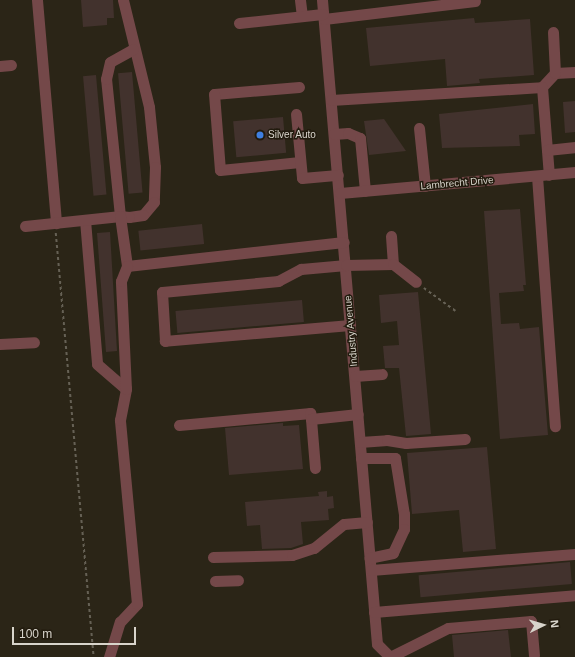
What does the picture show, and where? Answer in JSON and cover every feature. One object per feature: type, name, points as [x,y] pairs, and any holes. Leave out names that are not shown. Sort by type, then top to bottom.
[{"type":"street","points":[[37,0],[56,223]]},
{"type":"street","points":[[24,226],[143,215],[154,202],[149,107],[133,49],[123,0]]},
{"type":"street","points":[[300,0],[302,16]]},
{"type":"street","name":"Industry Avenue","points":[[322,0],[340,193],[377,644],[390,657]]},
{"type":"street","points":[[239,23],[302,16],[324,17],[475,1]]},
{"type":"street","points":[[552,32],[555,73]]},
{"type":"street","points":[[109,657],[120,622],[137,604],[120,420],[126,389],[121,281],[127,266],[120,216],[106,79],[110,62],[133,49]]},
{"type":"street","points":[[332,100],[542,87],[555,73],[575,72]]},
{"type":"street","points":[[299,87],[214,94],[220,170],[300,162]]},
{"type":"street","points":[[542,87],[549,174]]},
{"type":"street","points":[[296,114],[302,178],[338,174]]},
{"type":"street","points":[[419,128],[425,186]]},
{"type":"street","points":[[334,134],[348,133],[360,138],[365,191]]},
{"type":"street","points":[[547,150],[575,147]]},
{"type":"street","name":"Lambrecht Drive","points":[[340,193],[575,172]]},
{"type":"street","points":[[537,176],[555,426]]},
{"type":"street","points":[[85,220],[97,364],[126,389]]},
{"type":"street","points":[[391,236],[393,264]]},
{"type":"street","points":[[127,266],[344,242]]},
{"type":"street","points":[[350,325],[165,341],[162,292],[278,281],[301,269],[346,265],[393,264],[416,282]]},
{"type":"street","points":[[0,344],[34,342]]},
{"type":"street","points":[[355,376],[382,374]]},
{"type":"street","points":[[179,425],[310,413],[315,468]]},
{"type":"street","points":[[311,419],[358,414]]},
{"type":"street","points":[[360,442],[387,440],[406,443],[465,439]]},
{"type":"street","points":[[361,458],[395,458],[404,530],[393,553],[370,558]]},
{"type":"street","points":[[213,557],[292,555],[314,548],[344,524],[367,522]]},
{"type":"street","points":[[371,570],[575,554]]},
{"type":"street","points":[[215,581],[238,580]]},
{"type":"street","points":[[374,612],[575,595]]},
{"type":"street","points":[[390,657],[448,628],[531,621],[534,656]]},
{"type":"path","points":[[56,223],[94,657]]},
{"type":"path","points":[[416,282],[456,311]]},
{"type":"building","points":[[81,0],[113,0],[114,18],[107,18],[107,25],[83,27]]},
{"type":"building","points":[[474,18],[475,23],[530,19],[534,75],[479,79],[480,83],[447,86],[445,59],[370,66],[366,28]]},
{"type":"building","points":[[132,72],[143,193],[129,194],[118,73]]},
{"type":"building","points":[[96,75],[106,195],[94,196],[83,76]]},
{"type":"building","points":[[575,101],[575,132],[565,133],[563,102]]},
{"type":"building","points":[[533,104],[535,134],[519,135],[520,146],[442,148],[439,114]]},
{"type":"building","name":"Silver Auto","points":[[283,117],[286,153],[236,157],[233,121]]},
{"type":"building","points":[[384,119],[406,151],[369,155],[364,121]]},
{"type":"building","points":[[520,209],[526,285],[523,285],[524,291],[499,293],[501,324],[519,323],[520,329],[539,327],[548,435],[500,439],[484,211]]},
{"type":"building","points":[[202,224],[204,244],[140,251],[138,231]]},
{"type":"building","points":[[110,232],[117,351],[106,352],[97,233]]},
{"type":"building","points":[[418,292],[431,434],[406,436],[399,368],[385,368],[383,346],[399,345],[397,321],[381,323],[379,295]]},
{"type":"building","points":[[302,300],[304,322],[177,333],[175,311]]},
{"type":"building","points":[[283,423],[283,426],[299,425],[303,469],[229,475],[225,428]]},
{"type":"building","points":[[487,447],[496,549],[463,552],[459,510],[412,514],[407,453]]},
{"type":"building","points":[[327,491],[327,497],[333,496],[334,508],[328,509],[329,520],[301,522],[303,544],[291,548],[262,549],[260,525],[247,526],[245,502],[319,496],[318,492]]},
{"type":"building","points":[[570,562],[572,584],[420,597],[419,575]]},
{"type":"building","points":[[508,630],[511,657],[454,657],[452,635]]},
{"type":"place","name":"Silver Auto","points":[[260,135]]}]
